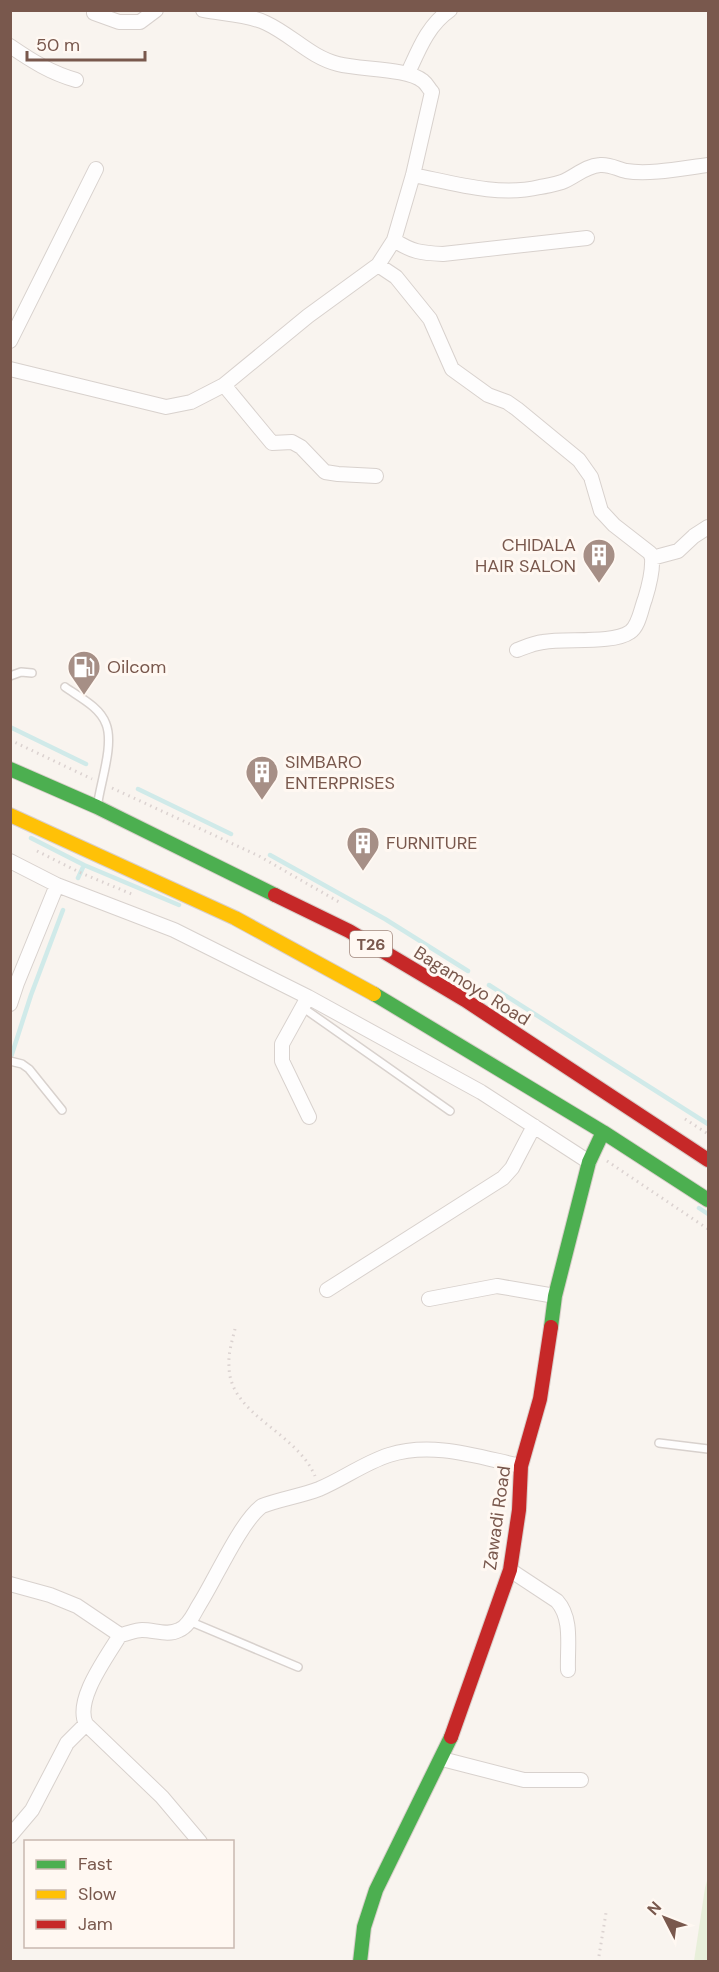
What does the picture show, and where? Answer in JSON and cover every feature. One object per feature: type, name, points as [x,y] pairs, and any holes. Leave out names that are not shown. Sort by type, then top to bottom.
[{"type":"main road","name":"Bagamoyo Road","points":[[10,769],[97,807],[349,931],[474,1006],[708,1160]]},
{"type":"main road","name":"T26","points":[[10,815],[235,918],[378,996],[603,1132],[708,1200]]},
{"type":"main road","name":"Zawadi Road","points":[[360,1962],[364,1927],[376,1890],[456,1727],[510,1570],[519,1510],[521,1467],[540,1399],[555,1296],[589,1162],[603,1132]]},
{"type":"street","points":[[94,13],[120,22],[140,22],[156,10]]},
{"type":"street","points":[[10,369],[166,407],[191,402],[224,385],[309,316],[378,265],[394,240],[413,175],[432,92],[424,81],[408,73],[368,70],[338,64],[316,56],[277,28],[258,20],[203,10]]},
{"type":"street","points":[[408,73],[423,38],[450,10]]},
{"type":"street","points":[[10,46],[41,67],[76,80]]},
{"type":"street","points":[[413,175],[498,190],[520,190],[563,181],[586,168],[597,165],[609,165],[626,171],[708,165]]},
{"type":"street","points":[[11,339],[96,170]]},
{"type":"street","points":[[394,240],[407,249],[420,253],[443,254],[587,238]]},
{"type":"street","points":[[378,265],[396,277],[430,319],[452,369],[473,386],[517,409],[579,460],[591,477],[601,511],[652,558],[647,591],[638,621],[632,631],[623,636],[605,639],[542,642],[517,650]]},
{"type":"street","points":[[224,385],[272,443],[292,442],[301,447],[325,472],[376,476]]},
{"type":"street","points":[[652,558],[678,551],[708,527]]},
{"type":"street","points":[[10,861],[57,885],[174,930],[305,1002],[482,1092],[589,1162]]},
{"type":"street","points":[[10,1004],[57,885]]},
{"type":"street","points":[[229,935],[235,918]]},
{"type":"street","points":[[305,1002],[282,1044],[282,1061],[309,1117]]},
{"type":"street","points":[[327,1290],[503,1178],[512,1168],[534,1126]]},
{"type":"street","points":[[429,1299],[496,1286],[555,1296]]},
{"type":"street","points":[[198,1840],[162,1797],[86,1724],[82,1712],[84,1699],[120,1635],[141,1630],[165,1634],[180,1630],[189,1621],[254,1511],[269,1503],[319,1489],[389,1455],[423,1449],[473,1455],[521,1467]]},
{"type":"street","points":[[510,1570],[563,1607],[567,1618],[568,1670]]},
{"type":"street","points":[[10,1584],[50,1595],[77,1606],[120,1635]]},
{"type":"street","points":[[10,1836],[32,1810],[67,1743],[86,1724]]},
{"type":"street","points":[[442,1759],[524,1780],[581,1780]]},
{"type":"lane","points":[[10,676],[21,672],[32,673]]},
{"type":"lane","points":[[65,687],[96,710],[106,724],[109,742],[97,807]]},
{"type":"lane","points":[[305,1002],[450,1111]]},
{"type":"lane","points":[[10,1061],[22,1064],[29,1069],[62,1110]]},
{"type":"lane","points":[[659,1443],[708,1449]]},
{"type":"lane","points":[[189,1621],[298,1667]]},
{"type":"path","points":[[235,1329],[228,1369],[240,1399],[250,1411],[291,1442],[314,1473],[319,1489]]},
{"type":"path","points":[[598,1962],[606,1914]]},
{"type":"green space","points":[[708,1877],[708,1961],[694,1961],[705,1888]]},
{"type":"waterway","points":[[10,727],[86,764]]},
{"type":"waterway","points":[[138,789],[231,834]]},
{"type":"waterway","points":[[31,838],[84,865],[179,905]]},
{"type":"waterway","points":[[270,855],[385,919],[468,971]]},
{"type":"waterway","points":[[78,878],[84,865]]},
{"type":"waterway","points":[[10,1060],[31,995],[63,910]]},
{"type":"waterway","points":[[489,985],[708,1124]]},
{"type":"waterway","points":[[699,1208],[708,1214]]},
{"type":"traffic: fast","points":[[10,769],[97,807],[275,895]]},
{"type":"traffic: fast","points":[[374,994],[603,1132],[708,1200]]},
{"type":"traffic: fast","points":[[551,1327],[555,1296],[589,1162],[603,1132]]},
{"type":"traffic: fast","points":[[360,1962],[364,1927],[376,1890],[451,1737]]},
{"type":"traffic: slow","points":[[10,815],[235,918],[374,994]]},
{"type":"traffic: jam","points":[[275,895],[349,931],[465,1000],[708,1160]]},
{"type":"traffic: jam","points":[[451,1737],[510,1570],[519,1510],[521,1466],[540,1399],[551,1327]]},
{"type":"place","name":"CHIDALA HAIR SALON","points":[[599,584]]},
{"type":"place","name":"Oilcom","points":[[84,696]]},
{"type":"place","name":"SIMBARO ENTERPRISES","points":[[262,801]]},
{"type":"place","name":"FURNITURE","points":[[363,872]]}]
